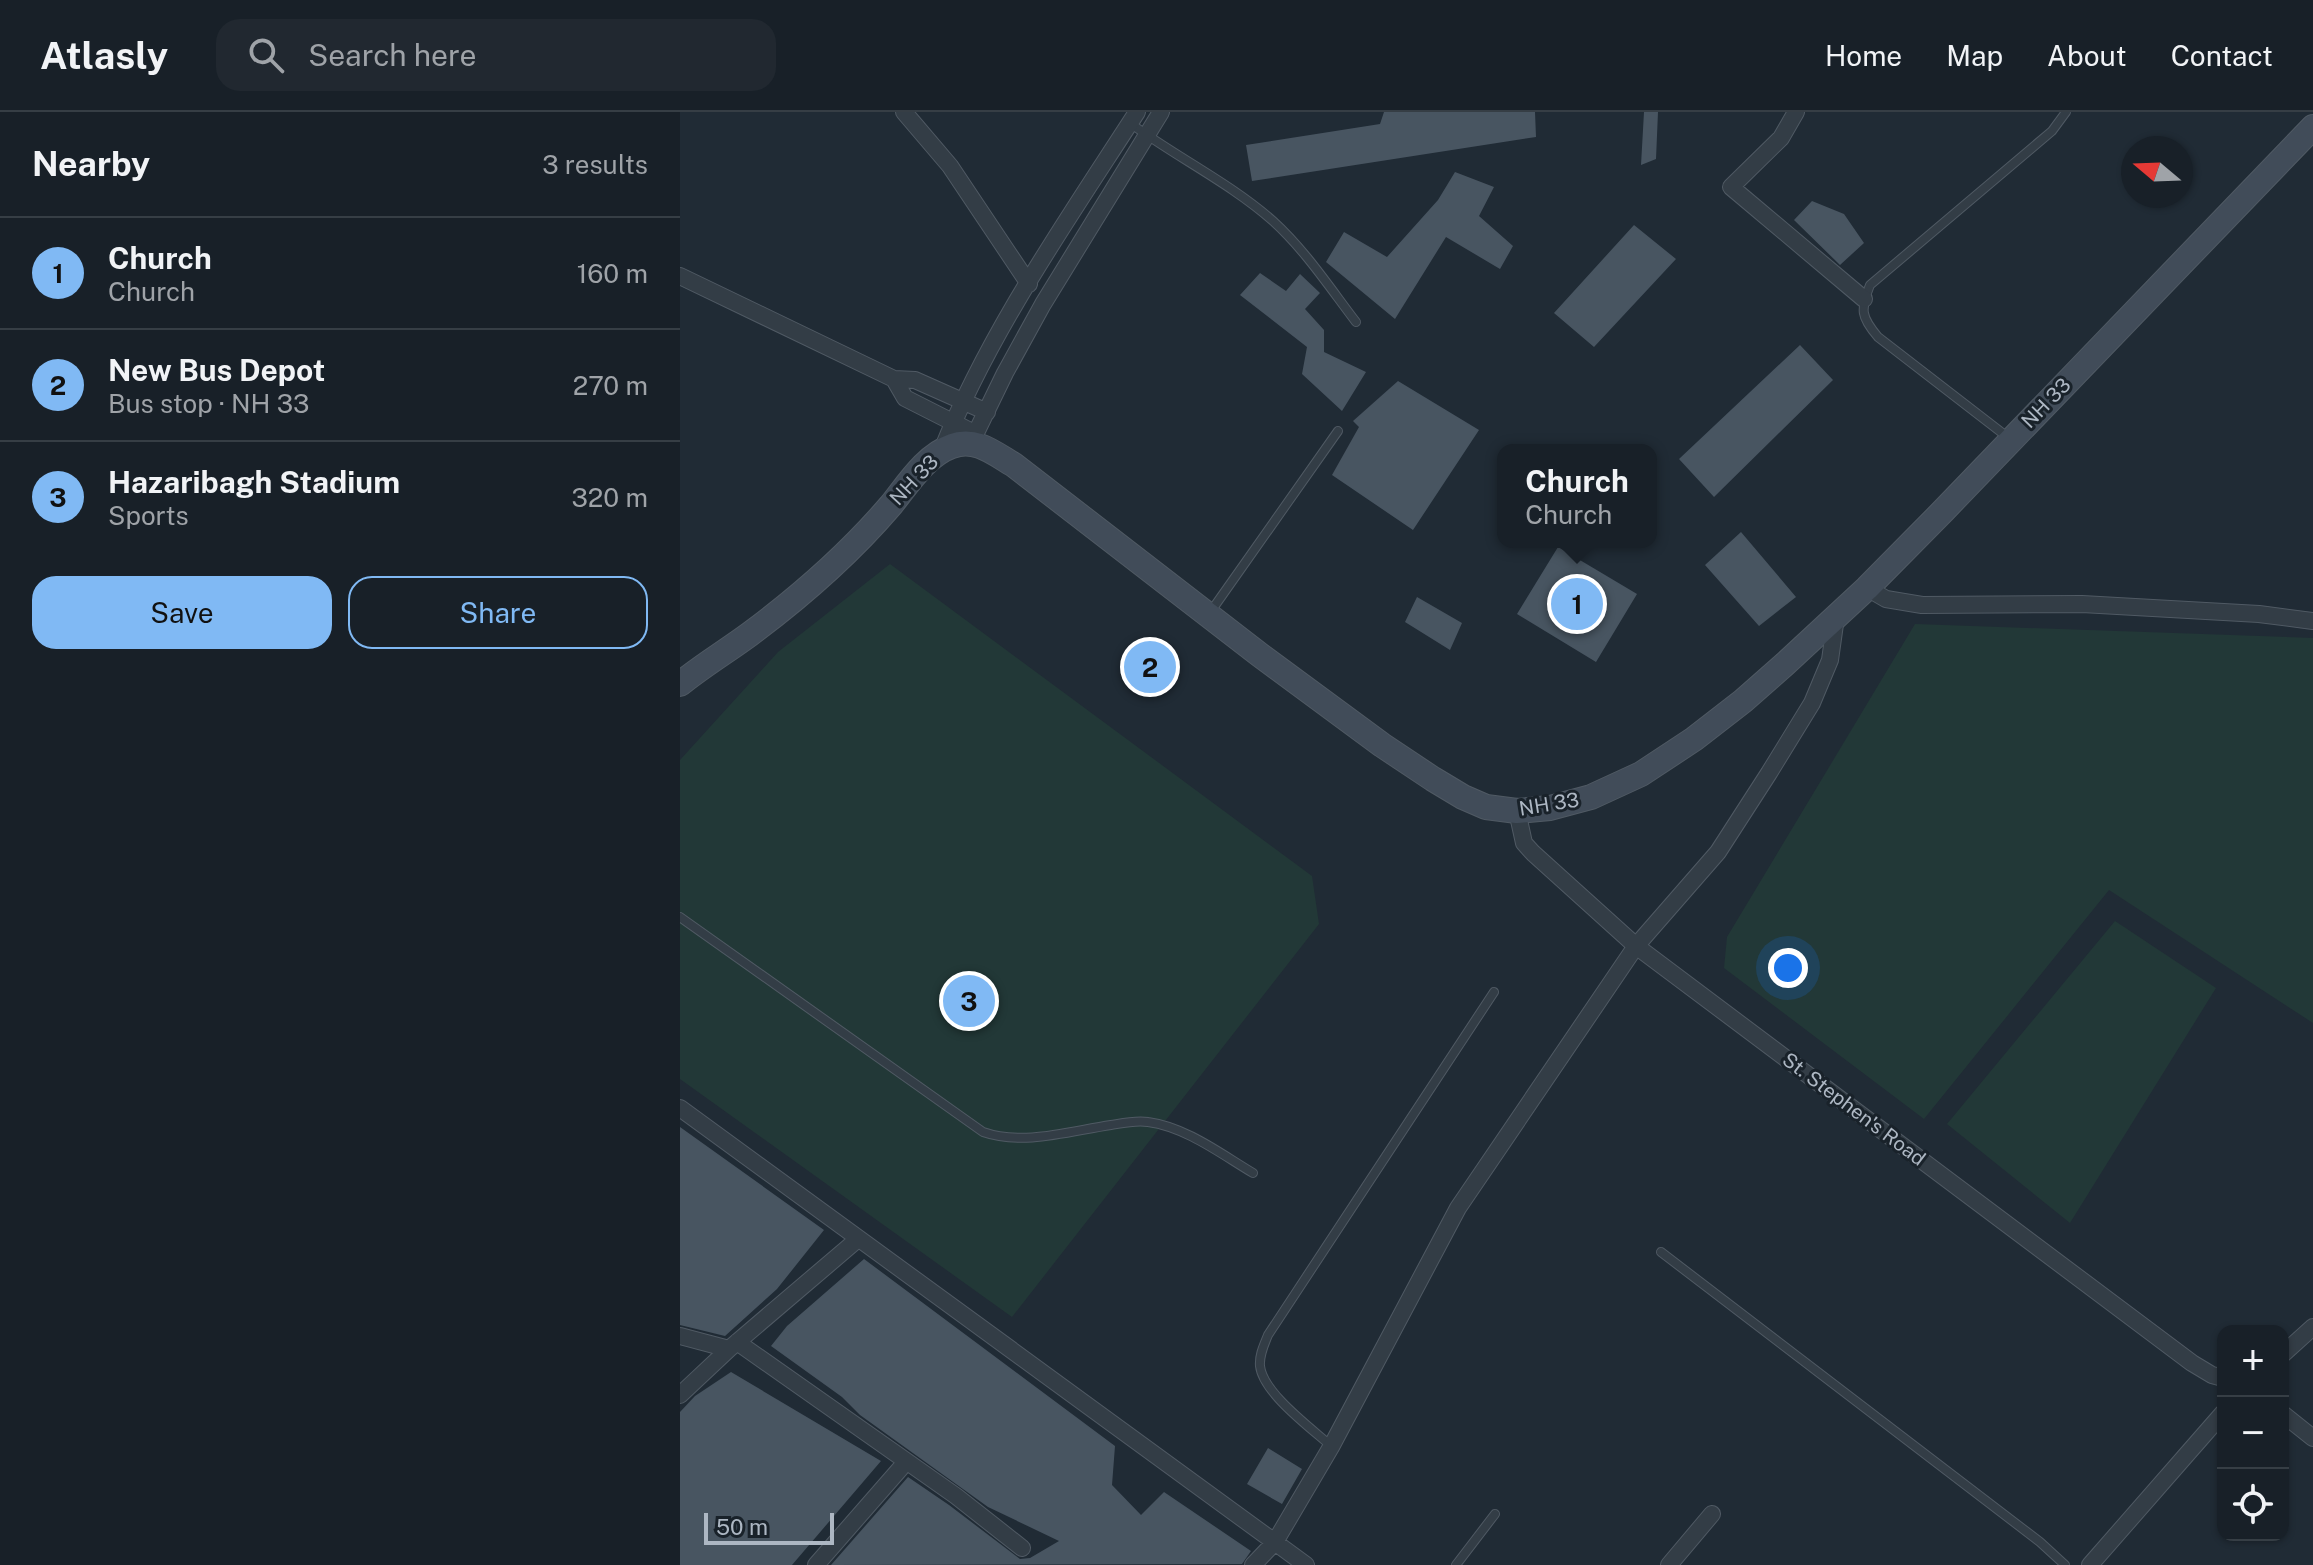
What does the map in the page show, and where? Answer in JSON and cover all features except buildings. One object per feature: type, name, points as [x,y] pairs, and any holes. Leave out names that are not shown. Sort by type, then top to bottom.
[{"type":"main road","name":"NH 33","points":[[680,684],[799,596],[843,556],[917,473],[942,450],[973,438],[1014,465],[1370,736],[1463,797],[1486,807],[1517,811],[1550,808],[1591,797],[1641,774],[1694,739],[1743,701],[1836,617],[2313,127]]},
{"type":"street","points":[[904,112],[950,166],[1029,284]]},
{"type":"street","points":[[894,379],[905,398],[953,423],[973,438],[1043,304],[1161,112]]},
{"type":"street","points":[[1796,112],[1781,138],[1731,187],[1864,299]]},
{"type":"street","points":[[942,450],[963,402],[1029,284],[1133,118]]},
{"type":"street","points":[[680,276],[894,379],[915,380],[987,412]]},
{"type":"street","points":[[1867,588],[1886,599],[1922,605],[2082,604],[2259,614],[2313,621]]},
{"type":"street","points":[[1253,1565],[1275,1542],[1331,1447],[1458,1208],[1636,946],[1718,852],[1812,703],[1830,660],[1836,617]]},
{"type":"street","name":"St. Stephen's Road","points":[[1517,811],[1524,843],[1636,946],[2192,1363],[2217,1376]]},
{"type":"street","points":[[680,1108],[1306,1565]]},
{"type":"street","points":[[680,1395],[733,1345],[858,1239]]},
{"type":"street","points":[[2289,1349],[2313,1327]]},
{"type":"street","points":[[680,1336],[733,1345],[956,1496],[1022,1548]]},
{"type":"street","points":[[2289,1419],[2313,1438]]},
{"type":"street","points":[[2090,1565],[2217,1420]]},
{"type":"street","points":[[816,1565],[906,1462]]},
{"type":"street","points":[[1669,1565],[1712,1514]]},
{"type":"lane","points":[[2011,440],[1878,337],[1867,323],[1863,312],[1864,299],[1870,285],[2052,131],[2066,112]]},
{"type":"lane","points":[[1133,118],[1147,135],[1249,201],[1275,223],[1297,245],[1356,322]]},
{"type":"lane","points":[[1208,615],[1338,431]]},
{"type":"lane","points":[[680,917],[983,1132],[1024,1138],[1132,1122],[1152,1122],[1181,1132],[1253,1173]]},
{"type":"lane","points":[[1331,1447],[1266,1383],[1260,1363],[1261,1352],[1268,1335],[1494,992]]},
{"type":"lane","points":[[1661,1252],[2040,1542],[2065,1565]]},
{"type":"lane","points":[[1456,1565],[1495,1514]]},
{"type":"green space","points":[[890,564],[1312,876],[1319,924],[1012,1317],[680,1079],[680,760],[778,652]]},
{"type":"green space","points":[[1915,624],[2313,638],[2313,1023],[2109,890],[1924,1119],[1724,968],[1727,937]]},
{"type":"green space","points":[[2115,921],[2216,988],[2070,1223],[1947,1124]]},
{"type":"place","name":"Church","points":[[1577,604]]},
{"type":"place","name":"New Bus Depot","points":[[1150,667]]},
{"type":"place","name":"Hazaribagh Stadium","points":[[969,1001]]}]
